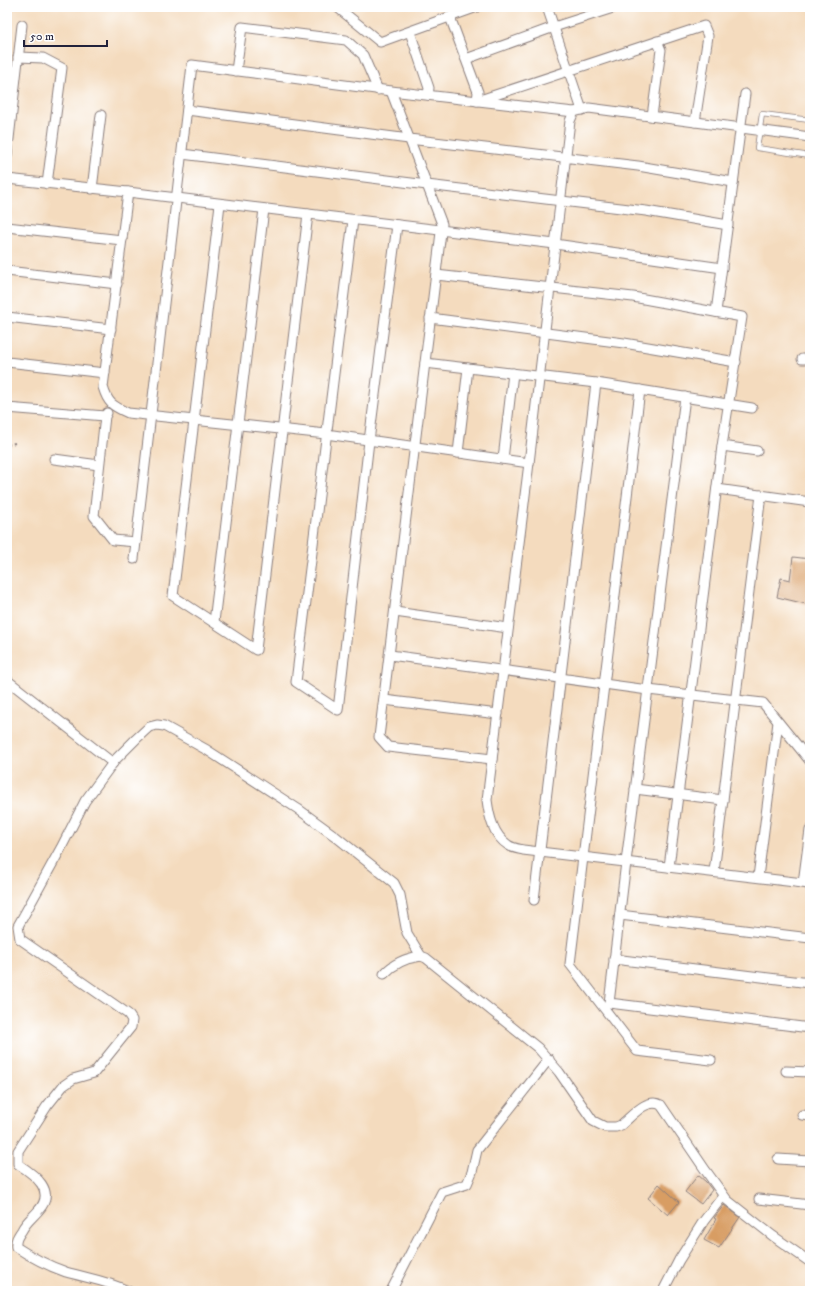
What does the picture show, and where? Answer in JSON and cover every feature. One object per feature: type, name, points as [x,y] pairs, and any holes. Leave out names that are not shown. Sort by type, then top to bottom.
[{"type":"street","points":[[340,8],[380,42],[478,7]]},
{"type":"street","points":[[547,7],[568,71],[578,111]]},
{"type":"street","points":[[466,59],[554,27],[616,7]]},
{"type":"street","points":[[450,17],[478,92],[477,101]]},
{"type":"street","points":[[7,156],[22,25]]},
{"type":"street","points":[[477,101],[704,26],[708,36],[695,122]]},
{"type":"street","points":[[236,71],[242,27],[346,40],[364,54],[378,90]]},
{"type":"street","points":[[410,32],[429,88],[428,95]]},
{"type":"street","points":[[652,116],[661,50],[657,41]]},
{"type":"street","points":[[18,57],[43,58],[62,68],[47,184]]},
{"type":"street","points":[[134,559],[192,65],[378,90],[578,111],[589,108],[810,137]]},
{"type":"street","points":[[391,91],[442,224],[379,737],[388,747],[492,759]]},
{"type":"street","points":[[716,312],[745,94]]},
{"type":"street","points":[[187,110],[409,139],[638,166],[734,182]]},
{"type":"street","points":[[578,111],[570,121],[498,714],[486,800],[489,817],[496,833],[508,846],[523,850],[807,884],[810,830]]},
{"type":"street","points":[[92,189],[101,115]]},
{"type":"street","points":[[182,154],[646,211],[728,225]]},
{"type":"street","points":[[7,179],[128,192],[555,244],[722,268]]},
{"type":"street","points":[[128,192],[103,387],[106,398],[113,405],[128,413],[326,434],[529,463]]},
{"type":"street","points":[[220,204],[173,596],[256,650],[308,214]]},
{"type":"street","points":[[214,622],[264,209]]},
{"type":"street","points":[[353,220],[296,682],[338,710],[396,225]]},
{"type":"street","points":[[7,227],[122,240]]},
{"type":"street","points":[[7,271],[117,284]]},
{"type":"street","points":[[436,276],[633,297],[742,317],[722,446],[669,867]]},
{"type":"street","points":[[7,317],[111,329]]},
{"type":"street","points":[[430,318],[624,343],[736,362]]},
{"type":"street","points":[[7,362],[105,373]]},
{"type":"street","points":[[425,363],[640,390],[752,408]]},
{"type":"street","points":[[458,453],[468,368]]},
{"type":"street","points":[[503,459],[513,374]]},
{"type":"street","points":[[534,900],[596,384]]},
{"type":"street","points":[[640,390],[570,964],[637,1051],[711,1060]]},
{"type":"street","points":[[626,862],[685,397]]},
{"type":"street","points":[[113,405],[105,416],[94,516],[113,540],[136,542]]},
{"type":"street","points":[[7,408],[105,416]]},
{"type":"street","points":[[722,446],[757,451]]},
{"type":"street","points":[[54,459],[100,465]]},
{"type":"street","points":[[717,489],[810,502]]},
{"type":"street","points":[[714,872],[761,495]]},
{"type":"street","points":[[394,612],[508,628]]},
{"type":"street","points":[[390,655],[648,690],[762,703],[810,761]]},
{"type":"street","points":[[7,680],[113,763]]},
{"type":"street","points":[[648,690],[609,1003],[810,1028]]},
{"type":"street","points":[[384,700],[498,714]]},
{"type":"street","points":[[758,877],[778,722]]},
{"type":"street","points":[[128,1291],[100,1280],[66,1272],[28,1255],[16,1247],[17,1237],[26,1223],[39,1211],[46,1201],[45,1188],[30,1172],[18,1164],[18,1152],[47,1106],[63,1086],[73,1079],[94,1073],[131,1027],[132,1020],[128,1014],[20,939],[18,926],[85,801],[113,763],[149,727],[157,725],[168,728],[207,750],[317,822],[394,883],[400,895],[407,933],[421,956]]},
{"type":"street","points":[[635,789],[723,800]]},
{"type":"street","points":[[620,915],[810,938]]},
{"type":"street","points":[[384,974],[396,963],[409,958],[421,956],[426,958],[495,1015],[526,1038],[549,1059],[588,1115],[598,1124],[605,1127],[616,1127],[621,1125],[648,1104],[655,1103],[661,1105],[723,1196],[733,1206],[810,1262]]},
{"type":"street","points":[[614,959],[810,983]]},
{"type":"street","points":[[391,1291],[442,1192],[467,1184],[472,1172],[477,1150],[549,1059]]},
{"type":"street","points":[[786,1070],[810,1072]]},
{"type":"street","points":[[778,1159],[810,1162]]},
{"type":"street","points":[[663,1291],[679,1260],[702,1222],[723,1196]]},
{"type":"street","points":[[759,1199],[810,1205]]},
{"type":"lane","points":[[810,120],[762,114],[757,148],[810,156]]},
{"type":"path","points":[[7,445],[15,443]]},
{"type":"building","points":[[793,557],[810,559],[808,584],[810,584],[810,605],[777,597],[781,578],[790,580]]},
{"type":"building","points":[[698,1175],[712,1190],[701,1204],[685,1192]]},
{"type":"building","points":[[659,1184],[679,1202],[668,1215],[648,1198]]},
{"type":"building","points":[[724,1205],[740,1217],[719,1248],[704,1240],[716,1219],[714,1218]]}]
